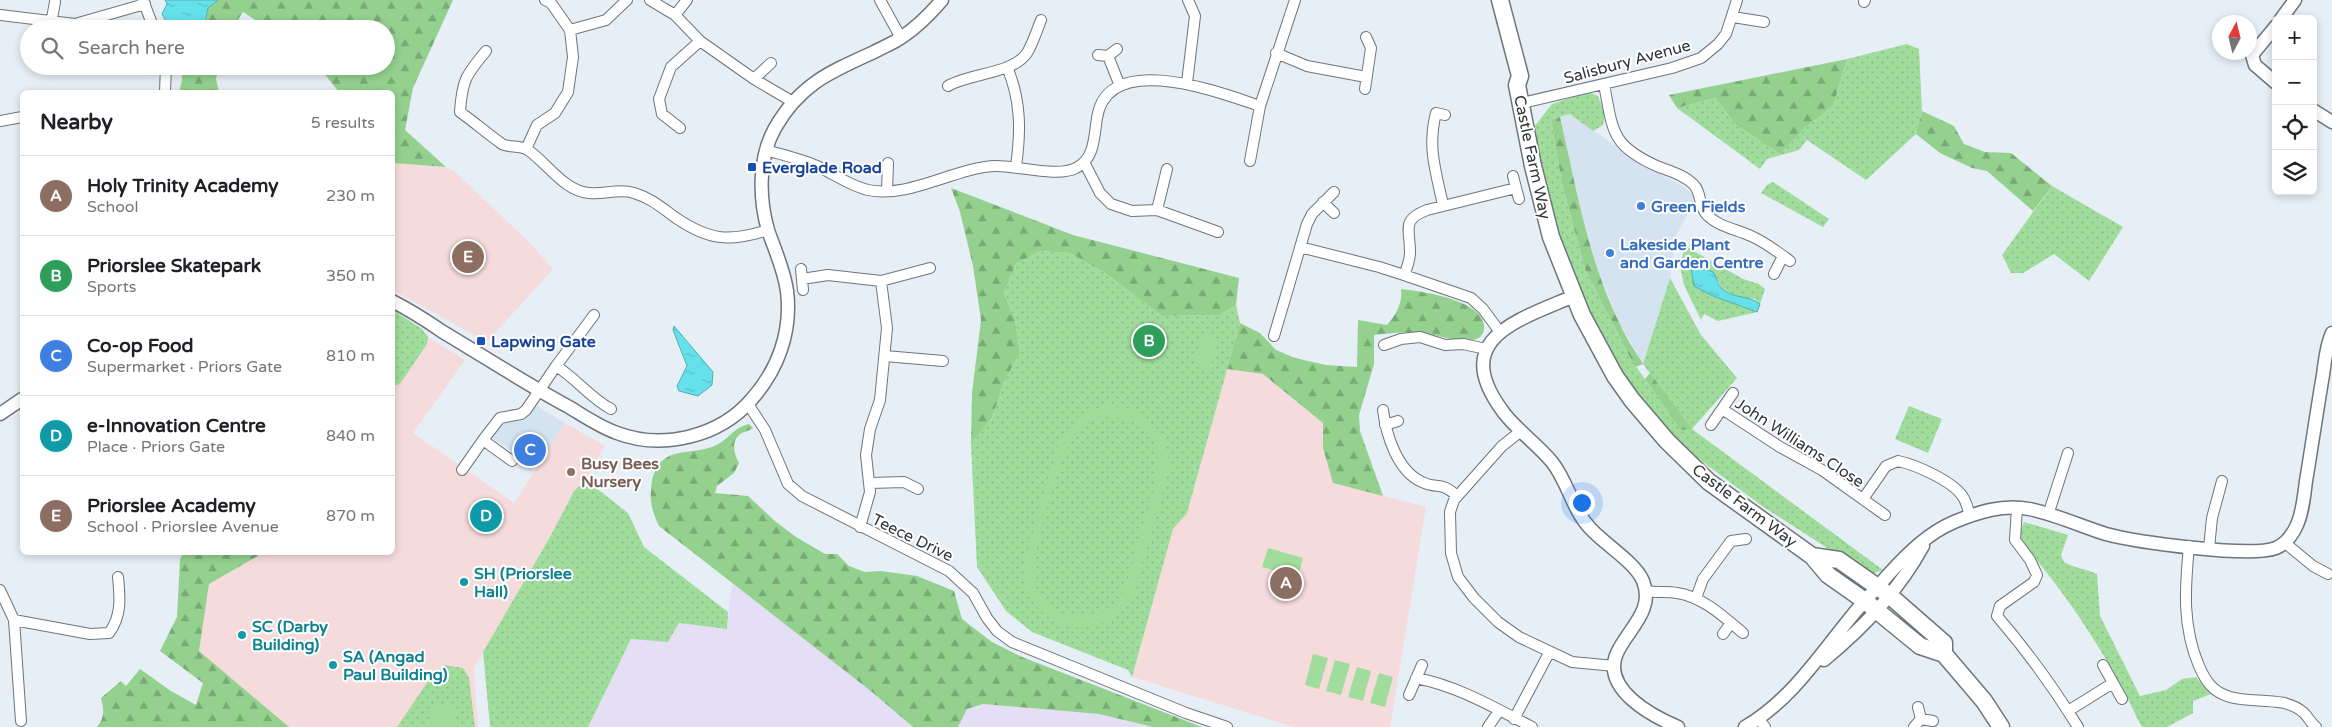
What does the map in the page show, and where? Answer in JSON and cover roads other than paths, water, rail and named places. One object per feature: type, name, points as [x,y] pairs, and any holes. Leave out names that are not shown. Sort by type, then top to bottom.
[{"type":"main road","name":"Castle Farm Way","points":[[1489,0],[1510,79],[1518,85]]},
{"type":"main road","name":"Castle Farm Way","points":[[1500,0],[1520,76],[1518,85],[1533,166],[1551,237],[1582,316],[1615,376],[1667,441],[1708,482],[1817,557],[1828,575],[1877,598],[1944,643],[1941,653],[1984,701],[2001,727]]},
{"type":"street","points":[[526,149],[537,125],[555,113],[568,92],[573,57],[570,30],[551,3],[545,0]]},
{"type":"street","points":[[570,30],[606,20],[628,0]]},
{"type":"street","points":[[650,0],[675,15],[700,42],[754,79],[793,102]]},
{"type":"street","points":[[675,15],[687,0]]},
{"type":"street","points":[[880,0],[901,38]]},
{"type":"street","points":[[395,303],[539,390],[618,433],[646,440],[687,438],[705,432],[728,420],[748,404],[761,389],[773,370],[788,325],[784,270],[768,230],[762,201],[762,174],[766,150],[774,129],[793,102],[817,79],[901,38],[928,17],[942,0]]},
{"type":"street","points":[[1187,83],[1195,16],[1188,0]]},
{"type":"street","points":[[1250,162],[1260,106],[1276,53],[1290,22],[1296,0]]},
{"type":"street","name":"Salisbury Avenue","points":[[1522,103],[1672,68],[1701,58],[1718,44],[1726,34],[1738,0]]},
{"type":"street","points":[[2284,15],[2295,0]]},
{"type":"street","points":[[52,20],[55,2]]},
{"type":"street","points":[[88,20],[144,2],[151,20]]},
{"type":"street","points":[[0,15],[26,20]]},
{"type":"street","points":[[1733,17],[1764,22]]},
{"type":"street","points":[[948,86],[960,79],[1007,67],[1026,54],[1041,20]]},
{"type":"street","points":[[2272,31],[2252,55],[2252,61],[2272,80]]},
{"type":"street","points":[[1365,89],[1371,48],[1366,37]]},
{"type":"street","points":[[680,128],[662,114],[659,99],[671,66],[700,42]]},
{"type":"street","points":[[1117,49],[1103,56],[1120,86]]},
{"type":"street","points":[[486,51],[466,76],[461,88],[460,112],[504,145],[526,149],[571,187],[588,194],[611,190],[633,192],[654,201],[676,218],[706,235],[742,238],[768,230]]},
{"type":"street","points":[[1276,53],[1307,66],[1366,77]]},
{"type":"street","points":[[754,79],[771,62]]},
{"type":"street","points":[[1007,67],[1015,85],[1019,106],[1021,136],[1016,166]]},
{"type":"street","points":[[165,90],[166,75]]},
{"type":"street","points":[[766,150],[817,166],[842,180],[869,190],[887,191],[917,186],[970,170],[992,166],[1016,166],[1065,171],[1076,169],[1084,162],[1094,142],[1097,116],[1102,104],[1120,86],[1162,80],[1187,83],[1260,106]]},
{"type":"street","points":[[1604,84],[1612,128],[1621,144],[1644,160],[1682,176],[1694,184],[1699,192],[1702,209],[1707,215],[1731,230],[1750,235],[1787,258],[1774,274]]},
{"type":"street","points":[[1426,110],[1441,114],[1431,135],[1431,150],[1443,205]]},
{"type":"street","points":[[2317,113],[2332,122]]},
{"type":"street","points":[[0,121],[20,117]]},
{"type":"street","points":[[887,191],[888,162]]},
{"type":"street","points":[[1084,162],[1100,194],[1111,204],[1132,211],[1157,210],[1212,234]]},
{"type":"street","points":[[1157,210],[1167,169]]},
{"type":"street","points":[[1513,176],[1519,199]]},
{"type":"street","points":[[1404,275],[1410,251],[1408,224],[1414,215],[1443,205],[1516,188]]},
{"type":"street","points":[[1274,336],[1309,219],[1334,192]]},
{"type":"street","points":[[1323,202],[1334,212]]},
{"type":"street","points":[[1300,247],[1379,267],[1471,298],[1483,309],[1500,332]]},
{"type":"street","points":[[802,279],[828,275],[881,281],[930,268]]},
{"type":"street","points":[[860,527],[870,492],[866,456],[870,429],[880,400],[885,356],[887,328],[881,281]]},
{"type":"street","points":[[1574,296],[1525,317],[1500,332],[1486,349],[1482,362],[1487,384],[1504,414],[1554,466],[1576,508],[1589,527],[1642,579],[1646,590],[1642,613],[1616,655],[1615,666],[1618,680],[1624,693],[1657,717],[1678,727]]},
{"type":"street","points":[[462,470],[500,418],[521,414],[594,315]]},
{"type":"street","points":[[1745,727],[1762,723],[1877,598],[1904,557],[1942,528],[1970,516],[1989,510],[2030,509],[2108,534],[2140,541],[2257,551],[2277,548],[2289,539],[2298,525],[2319,395],[2332,333]]},
{"type":"street","points":[[1384,345],[1420,337],[1445,345],[1463,344],[1486,349]]},
{"type":"street","points":[[885,356],[943,361]]},
{"type":"street","points":[[556,366],[572,376],[588,395],[611,409]]},
{"type":"street","name":"John Williams Close","points":[[1711,425],[1734,393]]},
{"type":"street","points":[[0,414],[20,400]]},
{"type":"street","name":"Teece Drive","points":[[748,404],[765,430],[788,484],[802,496],[949,571],[973,593],[987,618],[998,631],[1012,642],[1186,713],[1227,727]]},
{"type":"street","name":"John Williams Close","points":[[1722,409],[1780,447],[1822,470],[1885,515]]},
{"type":"street","points":[[1383,410],[1385,425],[1402,463],[1412,476],[1423,483],[1446,486],[1457,496]]},
{"type":"street","points":[[1385,425],[1398,421]]},
{"type":"street","points":[[1521,431],[1502,446],[1457,496],[1450,512],[1451,553],[1458,577],[1474,598],[1498,622],[1520,637],[1572,662],[1615,666]]},
{"type":"street","points":[[483,440],[512,461]]},
{"type":"street","points":[[2048,515],[2068,453]]},
{"type":"street","name":"John Williams Close","points":[[1863,499],[1886,466],[1898,461],[1923,469],[1953,488],[1964,498],[1970,516]]},
{"type":"street","points":[[2209,548],[2212,518],[2222,481]]},
{"type":"street","points":[[870,483],[904,482],[918,489]]},
{"type":"street","points":[[2017,508],[2015,540],[2030,560],[2037,575],[2034,582],[2000,606],[1997,616],[2018,641],[2078,727]]},
{"type":"street","points":[[1696,598],[1702,580],[1731,541],[1746,539]]},
{"type":"street","points":[[2284,542],[2313,566],[2328,574]]},
{"type":"street","points":[[2189,546],[2185,618],[2193,651],[2211,688],[2232,698],[2291,705],[2303,712],[2316,727]]},
{"type":"street","points":[[14,620],[90,634],[109,633],[117,623],[120,597],[118,577]]},
{"type":"street","points":[[0,590],[14,620],[21,721]]},
{"type":"street","points":[[1646,590],[1676,592],[1696,598],[1743,633]]},
{"type":"street","points":[[1723,634],[1731,623]]},
{"type":"street","points":[[1514,719],[1549,652]]},
{"type":"street","points":[[1409,695],[1422,665]]},
{"type":"street","points":[[2103,665],[2122,699]]},
{"type":"street","points":[[1416,678],[1433,681],[1457,690],[1532,727]]},
{"type":"street","points":[[2068,711],[2113,683]]},
{"type":"street","points":[[1918,707],[1917,723],[1933,721]]},
{"type":"street","points":[[1488,727],[1499,711]]},
{"type":"water","points":[[165,0],[218,0],[208,8],[206,20],[165,20],[162,14],[167,4]]},
{"type":"water","points":[[1697,266],[1713,272],[1721,288],[1727,292],[1751,299],[1760,304],[1757,312],[1713,296],[1694,286],[1691,268]]},
{"type":"water","points":[[674,326],[713,372],[712,385],[698,396],[679,391],[677,386],[687,366],[673,330]]},
{"type":"place","name":"Everglade Road","points":[[752,167]]},
{"type":"place","name":"Green Fields","points":[[1641,206]]},
{"type":"place","name":"Lakeside Plant and Garden Centre","points":[[1610,253]]},
{"type":"place","name":"Priorslee Academy","points":[[468,257]]},
{"type":"place","name":"Lapwing Gate","points":[[481,341]]},
{"type":"place","name":"Priorslee Skatepark","points":[[1149,341]]},
{"type":"place","name":"Co-op Food","points":[[530,450]]},
{"type":"place","name":"Busy Bees Nursery","points":[[571,472]]},
{"type":"place","name":"e-Innovation Centre","points":[[486,516]]},
{"type":"place","name":"SH (Priorslee Hall)","points":[[464,582]]},
{"type":"place","name":"Holy Trinity Academy","points":[[1286,583]]},
{"type":"place","name":"SC (Darby Building)","points":[[242,635]]},
{"type":"place","name":"SA (Angad Paul Building)","points":[[333,665]]}]
